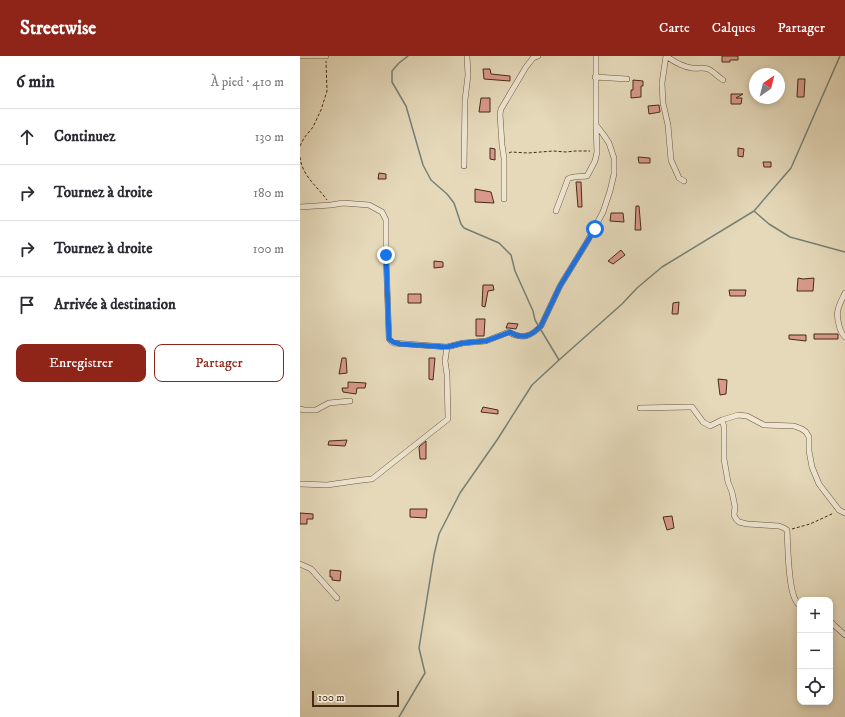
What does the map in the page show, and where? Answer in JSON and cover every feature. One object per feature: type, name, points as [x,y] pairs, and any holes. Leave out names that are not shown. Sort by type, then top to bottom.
[{"type":"street","points":[[300,56],[326,56]]},
{"type":"street","points":[[464,166],[464,100],[468,75],[468,56]]},
{"type":"street","points":[[504,199],[504,158],[501,137],[501,108],[526,67],[533,58],[538,56]]},
{"type":"street","points":[[556,211],[568,180],[571,177],[587,176],[595,162],[597,152],[596,56]]},
{"type":"street","points":[[684,181],[679,178],[671,160],[668,125],[663,104],[662,90],[666,56],[674,62],[687,67],[707,69],[723,80]]},
{"type":"street","points":[[596,77],[627,79]]},
{"type":"street","points":[[300,207],[343,203],[369,206],[382,212],[386,220],[389,339],[393,342],[400,344],[447,347],[463,343],[486,341],[510,332],[516,336],[525,336],[541,326],[560,286],[587,242],[603,212],[614,174],[614,158],[609,143],[596,125]]},
{"type":"street","points":[[845,293],[836,314],[841,333],[845,337]]},
{"type":"street","points":[[300,484],[327,485],[372,479],[448,419],[447,347]]},
{"type":"street","points":[[300,410],[316,410],[329,403],[350,401]]},
{"type":"street","points":[[640,408],[692,408],[703,422],[710,426],[738,415],[747,416],[764,425],[794,426],[802,429],[809,437],[809,451],[812,467],[820,484],[839,510],[845,513]]},
{"type":"street","points":[[722,420],[724,427],[724,458],[728,482],[735,507],[734,515],[739,522],[779,526],[787,530],[789,574],[792,592],[797,603]]},
{"type":"street","points":[[300,564],[311,568],[337,598]]},
{"type":"street","points":[[833,624],[845,635]]},
{"type":"path","points":[[300,146],[319,115],[327,91],[326,56]]},
{"type":"path","points":[[504,158],[511,152],[566,152],[584,150],[597,152]]},
{"type":"path","points":[[300,157],[300,163],[306,174],[331,205]]},
{"type":"path","points":[[787,530],[810,524],[830,516],[839,510]]},
{"type":"building","points":[[722,56],[738,56],[738,60],[722,62]]},
{"type":"building","points":[[483,69],[490,69],[491,74],[510,76],[510,81],[484,79]]},
{"type":"building","points":[[798,79],[805,79],[804,97],[797,97]]},
{"type":"building","points":[[633,80],[643,81],[643,86],[641,86],[641,97],[631,98]]},
{"type":"building","points":[[731,94],[743,94],[736,98],[742,98],[741,104],[731,104]]},
{"type":"building","points":[[481,98],[490,98],[490,112],[479,112]]},
{"type":"building","points":[[659,105],[660,112],[649,114],[648,106]]},
{"type":"building","points":[[490,148],[495,149],[495,160],[490,159]]},
{"type":"building","points":[[738,148],[744,149],[743,157],[738,156]]},
{"type":"building","points":[[638,157],[650,158],[650,163],[639,163]]},
{"type":"building","points":[[763,162],[771,162],[771,167],[764,167]]},
{"type":"building","points":[[379,173],[386,174],[386,179],[378,179]]},
{"type":"building","points":[[576,182],[581,182],[582,207],[578,207]]},
{"type":"building","points":[[475,189],[491,192],[494,203],[475,202]]},
{"type":"building","points":[[636,206],[639,206],[641,230],[635,230]]},
{"type":"building","points":[[611,213],[623,213],[624,222],[610,221]]},
{"type":"building","points":[[621,250],[625,255],[613,264],[608,261]]},
{"type":"building","points":[[434,261],[443,262],[443,267],[434,268]]},
{"type":"building","points":[[798,278],[814,278],[813,291],[797,291]]},
{"type":"building","points":[[483,285],[493,285],[494,290],[488,291],[485,307],[482,306]]},
{"type":"building","points":[[729,290],[746,290],[745,296],[730,296]]},
{"type":"building","points":[[408,294],[421,294],[421,303],[408,303]]},
{"type":"building","points":[[679,302],[678,314],[672,314],[673,303]]},
{"type":"building","points":[[476,319],[485,319],[484,336],[476,336]]},
{"type":"building","points":[[508,323],[518,324],[516,329],[506,328]]},
{"type":"building","points":[[814,334],[838,334],[838,339],[814,339]]},
{"type":"building","points":[[789,335],[806,335],[806,341],[789,339]]},
{"type":"building","points":[[342,358],[346,358],[347,373],[339,374]]},
{"type":"building","points":[[429,358],[435,358],[433,380],[429,379]]},
{"type":"building","points":[[718,379],[727,380],[726,394],[720,395]]},
{"type":"building","points":[[348,382],[366,383],[365,388],[357,388],[356,394],[343,392],[342,388],[348,388]]},
{"type":"building","points":[[483,407],[498,410],[498,414],[481,412]]},
{"type":"building","points":[[347,440],[345,446],[328,445],[329,441]]},
{"type":"building","points":[[426,441],[426,459],[420,459],[419,447]]},
{"type":"building","points":[[410,509],[427,509],[426,518],[410,517]]},
{"type":"building","points":[[300,513],[313,514],[313,519],[307,519],[307,524],[300,524]]},
{"type":"building","points":[[672,516],[674,528],[667,530],[663,517]]},
{"type":"building","points":[[330,570],[341,571],[340,581],[332,580],[332,577],[330,577]]},
{"type":"waterway","points":[[408,56],[392,71],[392,82],[406,106],[423,165],[431,180],[447,194],[454,203],[461,224],[464,228],[499,243],[511,255],[515,271],[533,311],[535,320],[559,360]]},
{"type":"waterway","points":[[399,717],[425,673],[419,648],[434,555],[439,534],[460,493],[497,440],[532,385],[622,304],[637,288],[662,267],[754,211],[791,168],[840,56]]},
{"type":"waterway","points":[[754,211],[769,224],[790,237],[845,252]]},
{"type":"route","points":[[386,255],[389,339],[400,344],[447,347],[463,343],[486,341],[510,332],[516,336],[525,336],[537,330],[541,326],[560,286],[595,229]]}]
